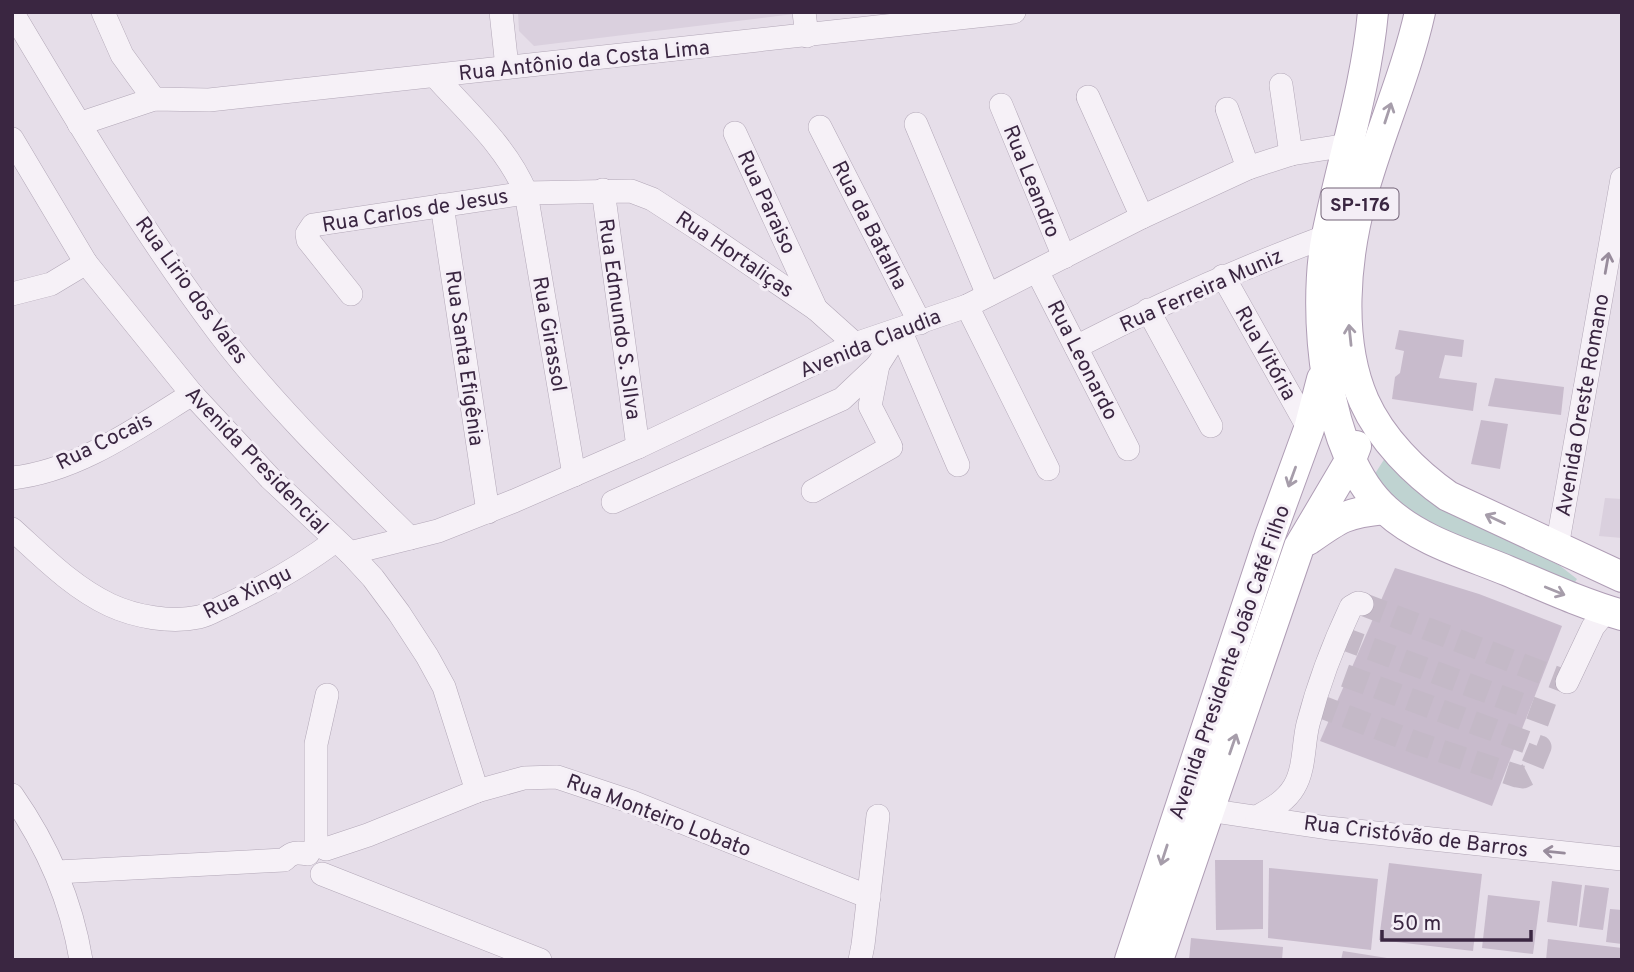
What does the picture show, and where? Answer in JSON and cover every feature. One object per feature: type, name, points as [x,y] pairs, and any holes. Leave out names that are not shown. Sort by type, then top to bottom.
[{"type":"main road","name":"SP-176","points":[[1373,12],[1366,64],[1327,236],[1323,267],[1322,305],[1326,365],[1337,427],[1363,483],[1384,509],[1420,534],[1447,547],[1616,609]]},
{"type":"main road","name":"SP-176","points":[[1420,12],[1363,195],[1348,269],[1351,351],[1364,401],[1391,442],[1426,481],[1469,507],[1622,577]]},
{"type":"main road","name":"Avenida Presidente João Café Filho","points":[[1130,960],[1270,536],[1309,429],[1326,365]]},
{"type":"main road","name":"Avenida Presidente João Café Filho","points":[[1158,960],[1299,547],[1351,459],[1360,432],[1364,401]]},
{"type":"main road","points":[[1299,547],[1341,517],[1360,511],[1384,509]]},
{"type":"street","name":"Rua Lirio dos Vales","points":[[12,12],[79,124],[176,273],[220,334],[300,428],[410,538]]},
{"type":"street","points":[[103,12],[122,55],[154,99]]},
{"type":"street","points":[[501,12],[507,67]]},
{"type":"street","points":[[804,12],[807,36]]},
{"type":"street","name":"Rua Antônio da Costa Lima","points":[[79,124],[154,99],[209,100],[1014,12]]},
{"type":"street","name":"Rua Girassol","points":[[435,76],[498,146],[526,193],[574,475]]},
{"type":"street","points":[[1282,85],[1291,154]]},
{"type":"street","points":[[1088,97],[1142,216]]},
{"type":"street","name":"Rua Leandro","points":[[1001,105],[1064,257]]},
{"type":"street","points":[[1227,109],[1248,168]]},
{"type":"street","points":[[916,124],[988,295]]},
{"type":"street","name":"Rua da Batalha","points":[[820,127],[910,326],[958,465]]},
{"type":"street","name":"Rua Paraiso","points":[[735,133],[816,309]]},
{"type":"street","name":"Avenida Presidencial","points":[[12,139],[86,263],[192,394],[270,478],[373,578],[399,612],[444,687],[477,791]]},
{"type":"street","name":"Avenida Claudia","points":[[343,547],[410,538],[438,531],[488,512],[638,447],[855,344],[967,306],[1142,216],[1248,168],[1291,154],[1348,145]]},
{"type":"street","name":"Avenida Oreste Romano","points":[[1557,547],[1622,179]]},
{"type":"street","name":"Rua Carlos de Jesus","points":[[351,294],[308,240],[309,228],[320,223],[526,193],[603,190]]},
{"type":"street","name":"Rua Hortaliças","points":[[603,190],[631,191],[652,199],[816,309],[855,344]]},
{"type":"street","name":"Rua Edmundo S. SIlva","points":[[603,190],[638,447]]},
{"type":"street","name":"Rua Santa Efigênia","points":[[442,205],[488,512]]},
{"type":"street","name":"Rua Ferreira Muniz","points":[[1076,347],[1223,276],[1327,236]]},
{"type":"street","points":[[12,294],[51,284],[86,263]]},
{"type":"street","name":"Rua Leonardo","points":[[1037,271],[1128,449]]},
{"type":"street","name":"Rua Vitória","points":[[1223,276],[1309,429]]},
{"type":"street","points":[[967,306],[1048,469]]},
{"type":"street","points":[[1148,310],[1211,426]]},
{"type":"street","points":[[613,502],[842,399],[878,365],[910,326]]},
{"type":"street","points":[[813,491],[891,447],[870,406],[878,365]]},
{"type":"street","name":"Rua Cocais","points":[[12,478],[24,477],[73,461],[125,436],[192,394]]},
{"type":"street","name":"Rua Xingu","points":[[12,528],[83,589],[111,606],[172,620],[202,617],[343,547]]},
{"type":"street","points":[[1257,817],[1288,796],[1296,785],[1314,704],[1349,613],[1354,604],[1362,604]]},
{"type":"street","points":[[1567,682],[1593,627],[1616,609]]},
{"type":"street","points":[[327,695],[315,758],[316,858],[540,960]]},
{"type":"street","name":"Rua Monteiro Lobato","points":[[57,872],[284,860],[296,852],[316,858],[477,791],[524,779],[557,777],[632,802],[869,897]]},
{"type":"street","points":[[12,795],[35,829],[57,872],[82,960]]},
{"type":"street","name":"Rua Cristóvão de Barros","points":[[1180,808],[1211,809],[1328,828],[1622,859]]},
{"type":"street","points":[[860,960],[878,816]]},
{"type":"shaded area","points":[[518,12],[794,14],[534,46],[519,31]]},
{"type":"shaded area","points":[[1385,458],[1448,510],[1559,565],[1577,579],[1573,585],[1407,518],[1371,480]]},
{"type":"shaded area","points":[[1605,498],[1622,499],[1622,538],[1599,536]]},
{"type":"building","points":[[1399,330],[1464,340],[1462,357],[1445,355],[1439,378],[1477,383],[1473,411],[1392,399],[1395,377],[1400,373],[1404,351],[1395,349]]},
{"type":"building","points":[[1495,378],[1564,387],[1561,415],[1488,406]]},
{"type":"building","points":[[1481,420],[1508,424],[1500,469],[1471,464]]},
{"type":"building","points":[[1395,568],[1479,594],[1562,626],[1492,806],[1320,741]]},
{"type":"building","points":[[1215,860],[1263,860],[1263,929],[1216,930]]},
{"type":"building","points":[[1389,863],[1482,874],[1473,951],[1379,940]]},
{"type":"building","points":[[1269,868],[1378,879],[1371,950],[1268,938]]},
{"type":"building","points":[[1552,881],[1582,885],[1577,926],[1547,922]]},
{"type":"building","points":[[1585,885],[1609,888],[1603,930],[1579,927]]},
{"type":"building","points":[[1488,895],[1540,901],[1533,954],[1482,948]]},
{"type":"building","points":[[1610,909],[1622,910],[1622,944],[1606,942]]},
{"type":"building","points":[[1191,938],[1283,947],[1282,960],[1189,960]]},
{"type":"building","points":[[1548,939],[1622,948],[1622,960],[1546,960]]},
{"type":"building","points":[[1343,951],[1387,958],[1387,960],[1341,960]]},
{"type":"tunnel","points":[[1362,604],[1567,682]]},
{"type":"tunnel","points":[[1339,637],[1553,716]]},
{"type":"tunnel","points":[[1314,704],[1417,743],[1517,776],[1529,774],[1540,747],[1327,669]]}]
